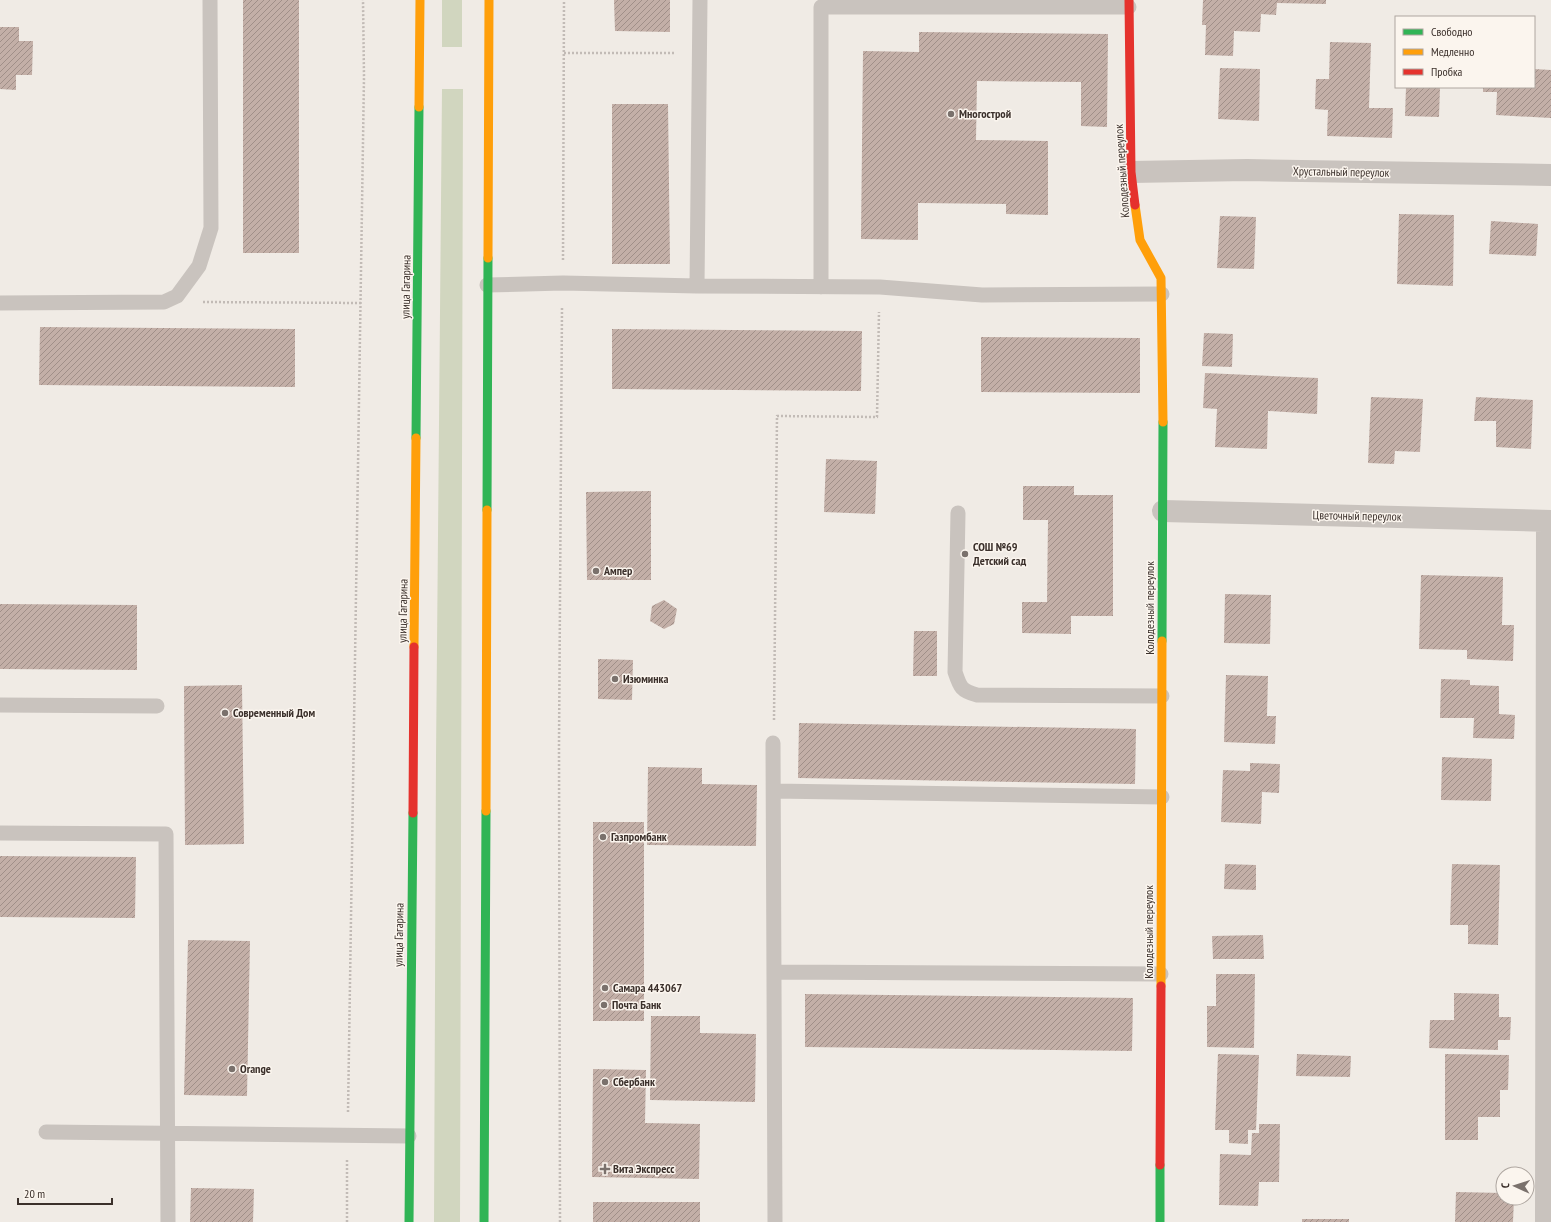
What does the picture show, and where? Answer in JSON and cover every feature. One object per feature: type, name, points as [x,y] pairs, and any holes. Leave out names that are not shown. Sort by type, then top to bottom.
[{"type":"main road","name":"улица Гагарина","points":[[409,1222],[420,0]]},
{"type":"main road","points":[[484,1222],[489,0]]},
{"type":"main road","name":"Колодезный переулок","points":[[1129,4],[1131,172],[1136,216],[1140,240],[1161,278],[1162,294],[1163,511],[1160,1222]]},
{"type":"street","name":"Хрустальный переулок","points":[[1131,172],[1247,170],[1551,175]]},
{"type":"street","name":"Цветочный переулок","points":[[1163,511],[1549,521]]},
{"type":"street","points":[[1546,1222],[1549,521]]},
{"type":"lane","points":[[0,303],[164,302],[177,296],[199,266],[211,228],[210,0]]},
{"type":"lane","points":[[697,286],[700,0]]},
{"type":"lane","points":[[822,287],[821,7],[1129,4]]},
{"type":"lane","points":[[487,285],[562,283],[697,286],[880,287],[982,295],[1162,294]]},
{"type":"lane","points":[[958,513],[955,672],[959,685],[966,692],[977,695],[1162,696]]},
{"type":"lane","points":[[0,705],[157,706]]},
{"type":"lane","points":[[774,743],[774,1222]]},
{"type":"lane","points":[[774,791],[1162,797]]},
{"type":"lane","points":[[0,832],[166,834],[168,1222]]},
{"type":"lane","points":[[774,972],[1161,974]]},
{"type":"lane","points":[[46,1132],[409,1136]]},
{"type":"path","points":[[347,1222],[347,1136],[364,77],[363,0]]},
{"type":"path","points":[[560,1222],[559,745],[564,0]]},
{"type":"path","points":[[564,53],[699,53]]},
{"type":"path","points":[[774,743],[777,416],[877,417],[880,287]]},
{"type":"path","points":[[164,302],[361,303]]},
{"type":"green space","points":[[442,0],[462,0],[462,47],[442,47]]},
{"type":"green space","points":[[442,89],[463,89],[460,1222],[434,1222],[436,758]]},
{"type":"building","points":[[243,0],[299,0],[299,253],[243,253]]},
{"type":"building","points":[[614,0],[670,0],[670,32],[615,31]]},
{"type":"building","points":[[1203,0],[1326,0],[1326,4],[1277,3],[1276,15],[1261,14],[1260,32],[1234,31],[1233,56],[1205,55],[1206,25],[1202,25]]},
{"type":"building","points":[[0,27],[19,27],[19,41],[33,41],[32,75],[16,75],[16,90],[0,89]]},
{"type":"building","points":[[919,32],[1108,34],[1107,127],[1081,126],[1081,82],[977,81],[976,140],[1048,141],[1048,215],[1006,214],[1006,204],[918,203],[918,240],[861,239],[863,51],[919,52]]},
{"type":"building","points":[[1330,42],[1371,43],[1369,108],[1393,108],[1392,138],[1327,136],[1328,110],[1315,109],[1316,79],[1329,79]]},
{"type":"building","points":[[1220,68],[1260,69],[1259,121],[1218,119]]},
{"type":"building","points":[[1535,69],[1551,70],[1551,118],[1496,115],[1497,92],[1483,92],[1483,88],[1535,88]]},
{"type":"building","points":[[1406,88],[1440,88],[1439,117],[1405,116]]},
{"type":"building","points":[[612,104],[668,104],[670,264],[612,264]]},
{"type":"building","points":[[1399,214],[1454,215],[1453,286],[1397,284]]},
{"type":"building","points":[[1220,216],[1256,217],[1254,269],[1217,268]]},
{"type":"building","points":[[1491,221],[1538,224],[1536,256],[1489,254]]},
{"type":"building","points":[[40,327],[295,329],[295,387],[39,385]]},
{"type":"building","points":[[612,329],[862,331],[861,391],[612,389]]},
{"type":"building","points":[[1204,333],[1233,334],[1232,367],[1202,366]]},
{"type":"building","points":[[981,337],[1140,338],[1140,393],[981,392]]},
{"type":"building","points":[[1205,373],[1318,378],[1317,414],[1268,411],[1267,449],[1215,447],[1217,409],[1203,408]]},
{"type":"building","points":[[1371,397],[1423,399],[1420,452],[1395,451],[1394,464],[1368,463]]},
{"type":"building","points":[[1476,397],[1533,400],[1531,449],[1496,447],[1496,421],[1474,421]]},
{"type":"building","points":[[826,459],[877,461],[875,514],[824,512]]},
{"type":"building","points":[[1023,486],[1074,486],[1074,495],[1113,495],[1113,616],[1071,616],[1071,634],[1022,633],[1022,602],[1047,602],[1048,520],[1023,520]]},
{"type":"building","points":[[651,491],[651,580],[587,580],[586,492]]},
{"type":"building","points":[[1421,575],[1503,577],[1502,625],[1514,625],[1513,661],[1467,659],[1467,650],[1419,649]]},
{"type":"building","points":[[1225,594],[1271,595],[1270,644],[1224,643]]},
{"type":"building","points":[[664,600],[677,609],[674,624],[664,629],[650,621],[652,606]]},
{"type":"building","points":[[0,604],[137,605],[137,670],[0,669]]},
{"type":"building","points":[[914,631],[937,631],[937,676],[913,676]]},
{"type":"building","name":"Изюминка","points":[[598,659],[633,660],[632,700],[598,699]]},
{"type":"building","points":[[1226,675],[1268,676],[1267,716],[1276,716],[1275,744],[1224,742]]},
{"type":"building","points":[[1441,679],[1470,680],[1470,685],[1499,686],[1499,714],[1515,715],[1514,739],[1473,738],[1474,718],[1440,718]]},
{"type":"building","points":[[242,685],[244,844],[185,845],[184,686]]},
{"type":"building","points":[[799,723],[1136,729],[1135,784],[798,778]]},
{"type":"building","points":[[1442,757],[1492,759],[1491,801],[1441,800]]},
{"type":"building","points":[[1250,763],[1280,764],[1279,793],[1262,792],[1261,824],[1221,822],[1223,770],[1250,771]]},
{"type":"building","points":[[648,767],[702,768],[702,784],[757,785],[756,846],[647,845]]},
{"type":"building","points":[[593,822],[644,822],[644,1021],[593,1021]]},
{"type":"building","points":[[0,856],[136,857],[135,918],[0,917]]},
{"type":"building","points":[[1225,864],[1256,865],[1256,890],[1224,889]]},
{"type":"building","points":[[1452,864],[1500,865],[1498,945],[1468,944],[1468,925],[1450,925]]},
{"type":"building","points":[[1263,935],[1264,959],[1213,959],[1212,936]]},
{"type":"building","points":[[188,940],[250,941],[247,1096],[184,1095]]},
{"type":"building","points":[[1216,974],[1255,974],[1254,1048],[1207,1047],[1207,1006],[1216,1006]]},
{"type":"building","points":[[1454,993],[1499,994],[1499,1017],[1511,1017],[1510,1040],[1498,1040],[1498,1050],[1429,1048],[1430,1020],[1454,1020]]},
{"type":"building","points":[[805,994],[1133,998],[1132,1051],[805,1047]]},
{"type":"building","points":[[651,1016],[700,1016],[700,1033],[756,1034],[755,1102],[650,1100]]},
{"type":"building","points":[[1218,1054],[1259,1055],[1256,1130],[1248,1130],[1248,1144],[1229,1143],[1229,1130],[1215,1130]]},
{"type":"building","points":[[1297,1054],[1351,1056],[1350,1077],[1296,1076]]},
{"type":"building","points":[[1445,1054],[1509,1055],[1508,1090],[1500,1090],[1500,1117],[1478,1117],[1478,1140],[1445,1140]]},
{"type":"building","points":[[593,1069],[646,1070],[645,1123],[700,1124],[699,1179],[592,1177]]},
{"type":"building","points":[[1259,1124],[1280,1124],[1279,1182],[1259,1182],[1258,1206],[1219,1205],[1220,1154],[1251,1155],[1252,1133],[1259,1133]]},
{"type":"building","points":[[191,1188],[254,1189],[253,1222],[190,1222]]},
{"type":"building","points":[[1456,1192],[1495,1193],[1495,1206],[1514,1206],[1513,1222],[1455,1222]]},
{"type":"building","points":[[593,1202],[700,1202],[700,1222],[593,1222]]},
{"type":"building","points":[[1302,1219],[1349,1219],[1349,1222],[1302,1222]]},
{"type":"traffic: fast","points":[[416,438],[419,107]]},
{"type":"traffic: fast","points":[[487,510],[488,258]]},
{"type":"traffic: fast","points":[[1162,641],[1163,422]]},
{"type":"traffic: fast","points":[[484,1222],[486,811]]},
{"type":"traffic: fast","points":[[409,1222],[413,813]]},
{"type":"traffic: fast","points":[[1160,1165],[1160,1222]]},
{"type":"traffic: slow","points":[[419,107],[420,0]]},
{"type":"traffic: slow","points":[[488,258],[489,0]]},
{"type":"traffic: slow","points":[[1135,205],[1140,240],[1161,278],[1163,422]]},
{"type":"traffic: slow","points":[[414,647],[416,438]]},
{"type":"traffic: slow","points":[[486,811],[487,510]]},
{"type":"traffic: slow","points":[[1161,986],[1162,641]]},
{"type":"traffic: jam","points":[[1129,0],[1131,172],[1135,205]]},
{"type":"traffic: jam","points":[[413,813],[414,647]]},
{"type":"traffic: jam","points":[[1160,1165],[1161,986]]},
{"type":"place","name":"Многострой","points":[[951,114]]},
{"type":"place","name":"СОШ №69 Детский сад","points":[[965,554]]},
{"type":"place","name":"Ампер","points":[[596,571]]},
{"type":"place","name":"Изюминка","points":[[615,679]]},
{"type":"place","name":"Современный Дом","points":[[225,713]]},
{"type":"place","name":"Газпромбанк","points":[[603,837]]},
{"type":"place","name":"Самара 443067","points":[[605,988]]},
{"type":"place","name":"Почта Банк","points":[[604,1005]]},
{"type":"place","name":"Orange","points":[[232,1069]]},
{"type":"place","name":"Сбербанк","points":[[605,1082]]},
{"type":"place","name":"Вита Экспресс","points":[[605,1169]]}]
